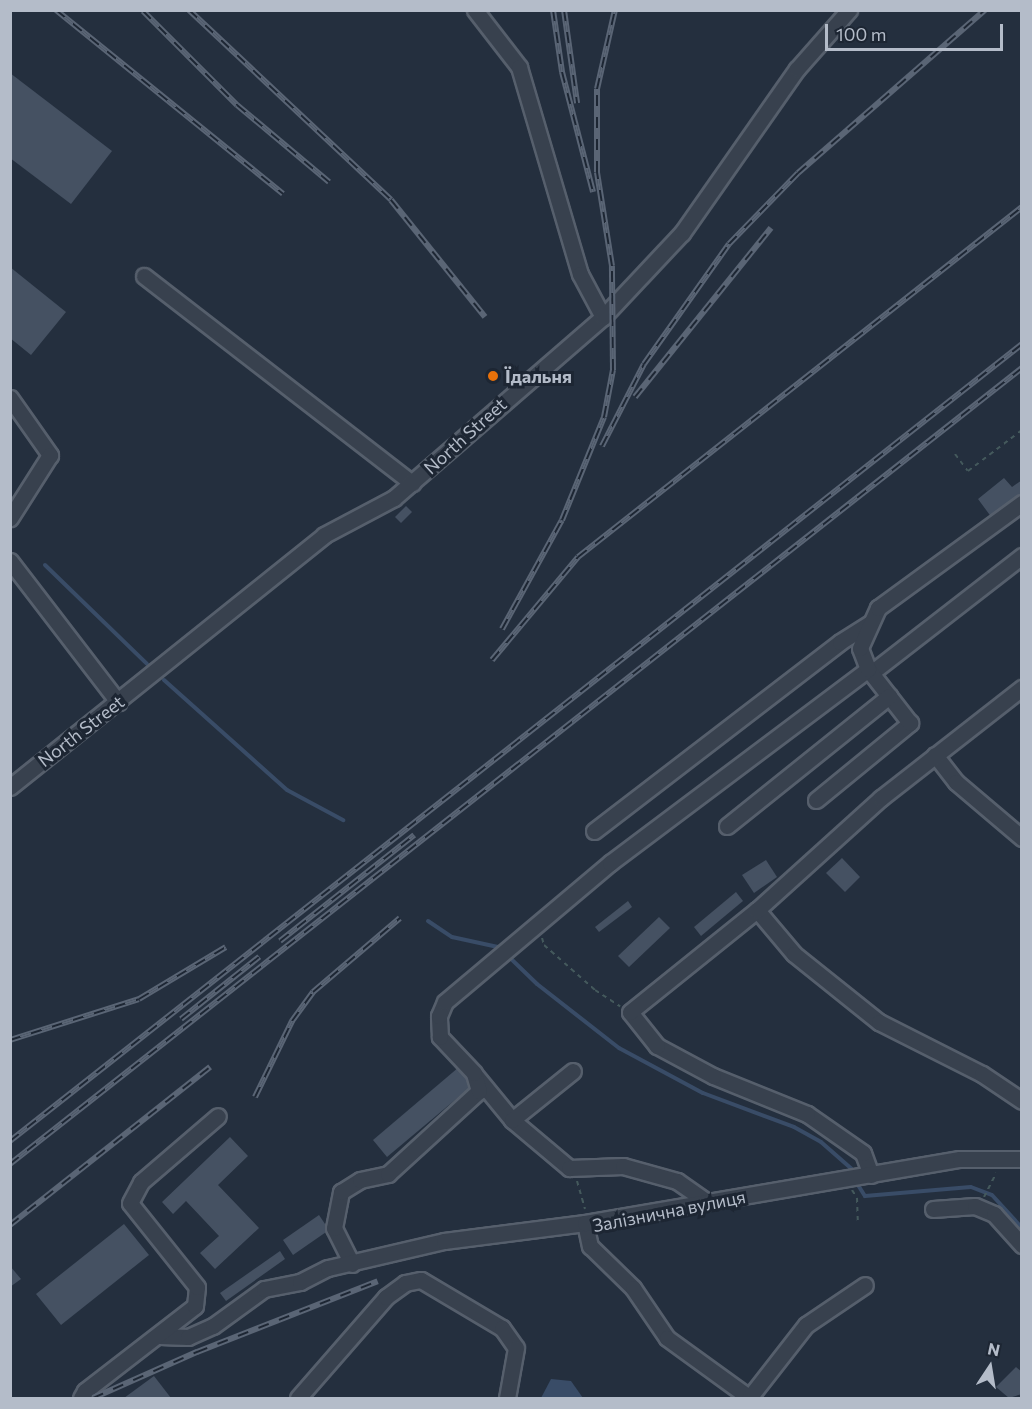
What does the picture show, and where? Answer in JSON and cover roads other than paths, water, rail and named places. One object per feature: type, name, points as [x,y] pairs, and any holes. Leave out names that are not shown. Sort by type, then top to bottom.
[{"type":"street","points":[[475,10],[519,67],[580,274],[603,317]]},
{"type":"street","name":"North Street","points":[[10,787],[324,535],[380,507],[412,483],[603,317],[662,258],[797,69],[849,10]]},
{"type":"street","points":[[144,276],[412,483]]},
{"type":"street","points":[[10,398],[50,455],[10,518]]},
{"type":"street","points":[[816,800],[910,723],[870,671],[860,648],[878,608],[1022,503]]},
{"type":"street","points":[[707,1202],[678,1181],[623,1166],[569,1168],[512,1120],[474,1073],[440,1037],[439,1016],[445,1002],[537,923],[1022,556]]},
{"type":"street","points":[[10,561],[118,702]]},
{"type":"street","points":[[594,831],[840,642],[871,623]]},
{"type":"street","points":[[857,1178],[863,1153],[807,1114],[713,1076],[657,1046],[630,1012],[757,910],[881,798],[1022,688]]},
{"type":"street","points":[[727,826],[889,696]]},
{"type":"street","points":[[935,755],[956,782],[1022,838]]},
{"type":"street","points":[[757,910],[794,954],[879,1022],[982,1074],[1022,1101]]},
{"type":"street","points":[[512,1120],[573,1071]]},
{"type":"street","points":[[352,1264],[334,1228],[341,1192],[360,1180],[388,1174],[479,1091],[474,1073]]},
{"type":"street","points":[[81,1398],[85,1390],[160,1336],[195,1306],[197,1287],[130,1203],[141,1182],[218,1116]]},
{"type":"street","name":"Залізнична вулиця","points":[[750,1398],[667,1338],[633,1288],[590,1245],[585,1223],[960,1159],[1022,1159]]},
{"type":"street","points":[[933,1209],[975,1206],[994,1215],[1022,1245]]},
{"type":"street","points":[[160,1336],[188,1337],[213,1326],[264,1289],[300,1282],[328,1268],[444,1241],[585,1223]]},
{"type":"street","points":[[298,1398],[386,1297],[405,1283],[421,1280],[502,1328],[516,1348],[507,1398]]},
{"type":"street","points":[[750,1398],[806,1325],[865,1285]]},
{"type":"water","points":[[551,1379],[571,1381],[583,1398],[541,1398]]},
{"type":"waterway","points":[[45,565],[147,664]]},
{"type":"waterway","points":[[164,680],[287,790],[343,820]]},
{"type":"waterway","points":[[428,921],[452,937],[498,947]]},
{"type":"waterway","points":[[508,956],[537,984],[619,1048],[703,1093],[794,1127],[821,1142],[854,1171]]},
{"type":"waterway","points":[[858,1185],[865,1196],[971,1187],[992,1195],[1022,1228]]},
{"type":"railway","points":[[56,10],[283,194]]},
{"type":"railway","points":[[189,10],[391,200],[485,317]]},
{"type":"railway","points":[[553,10],[562,72],[593,192]]},
{"type":"railway","points":[[564,10],[577,103]]},
{"type":"railway","points":[[502,629],[562,520],[604,417],[613,370],[612,266],[597,172],[597,89],[615,10]]},
{"type":"railway","points":[[602,446],[644,364],[729,244],[798,173],[985,10]]},
{"type":"railway","points":[[143,11],[237,105],[329,182]]},
{"type":"railway","points":[[492,660],[578,557],[1022,207]]},
{"type":"railway","points":[[635,397],[771,228]]},
{"type":"railway","points":[[10,1141],[1022,344]]},
{"type":"railway","points":[[10,1164],[1022,368]]},
{"type":"railway","points":[[280,941],[414,835]]},
{"type":"railway","points":[[255,1097],[292,1021],[313,992],[400,918]]},
{"type":"railway","points":[[10,1040],[139,999],[226,947]]},
{"type":"railway","points":[[181,1019],[259,957]]},
{"type":"railway","points":[[10,1225],[210,1067]]},
{"type":"railway","points":[[93,1398],[197,1352],[378,1281]]},
{"type":"place","name":"Їдальня","points":[[493,376]]}]
